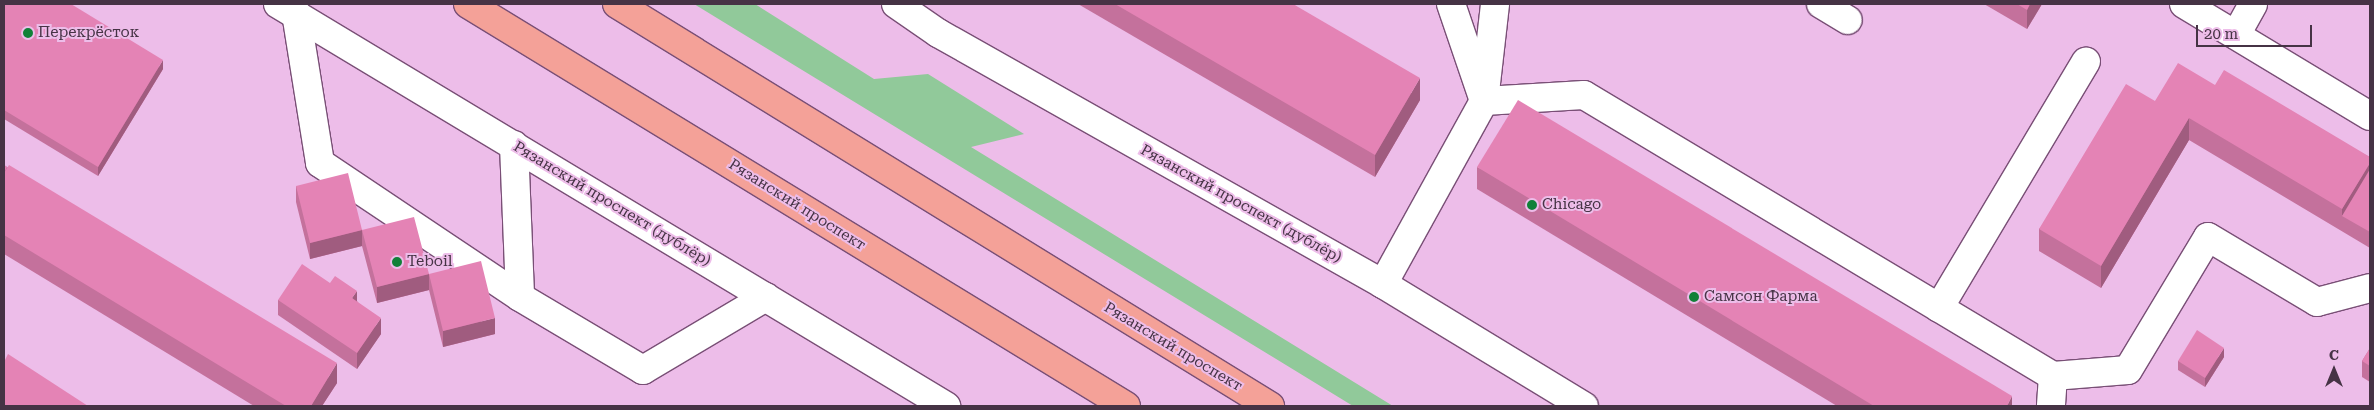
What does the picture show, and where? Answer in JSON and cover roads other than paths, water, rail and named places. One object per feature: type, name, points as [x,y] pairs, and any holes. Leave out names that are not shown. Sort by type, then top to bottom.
[{"type":"main road","name":"Рязанский проспект","points":[[468,4],[1126,406]]},
{"type":"main road","name":"Рязанский проспект","points":[[617,4],[1270,406]]},
{"type":"street","name":"Рязанский проспект (дублёр)","points":[[896,4],[938,33],[1383,284],[1584,406]]},
{"type":"street","points":[[1451,4],[1484,101]]},
{"type":"street","points":[[1383,284],[1484,101],[1495,4]]},
{"type":"street","points":[[1821,4],[1848,20]]},
{"type":"street","points":[[2184,4],[2370,116]]},
{"type":"street","points":[[2236,35],[2253,4]]},
{"type":"street","name":"Рязанский проспект (дублёр)","points":[[287,9],[946,406]]},
{"type":"street","points":[[287,9],[320,164],[520,297],[643,370],[766,297]]},
{"type":"street","points":[[1939,308],[2086,61]]},
{"type":"street","points":[[1484,101],[1584,95],[2052,376],[2128,370],[2208,237],[2317,302],[2370,288]]},
{"type":"street","points":[[514,145],[520,297]]},
{"type":"street","points":[[2051,406],[2052,376]]},
{"type":"place","name":"Перекрёсток","points":[[28,33]]},
{"type":"place","name":"Chicago","points":[[1532,205]]},
{"type":"place","name":"Teboil","points":[[397,262]]},
{"type":"place","name":"Самсон Фарма","points":[[1694,297]]}]
